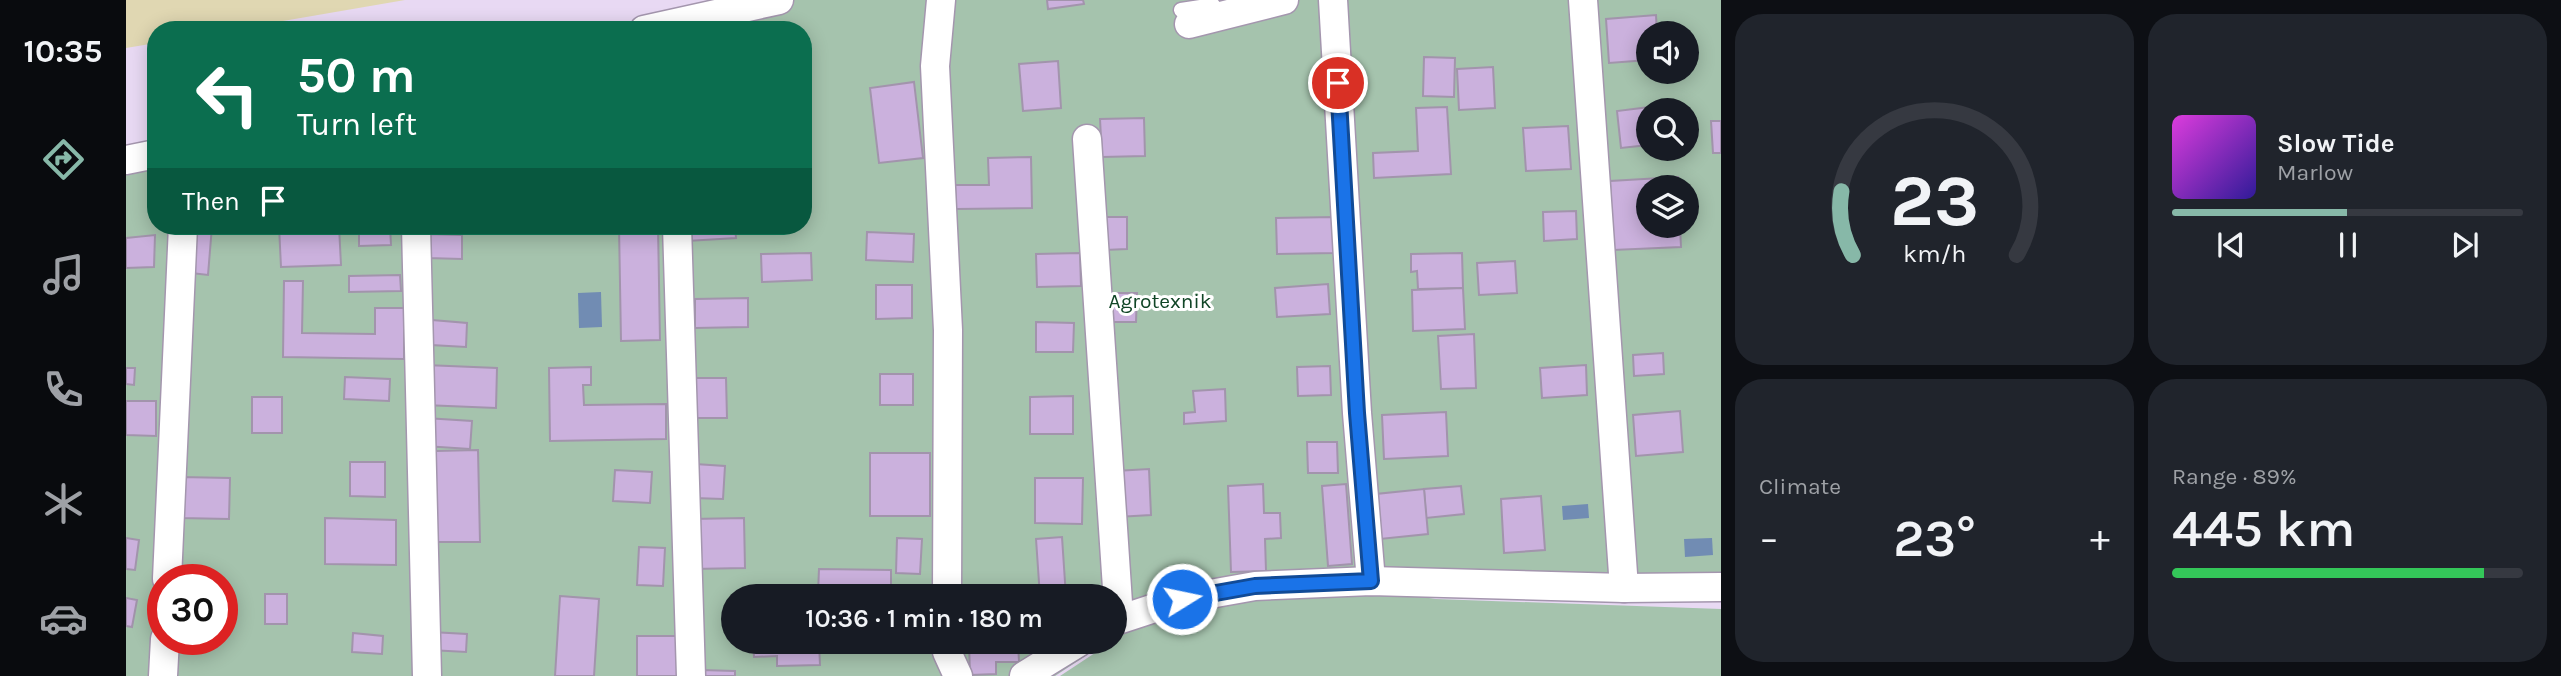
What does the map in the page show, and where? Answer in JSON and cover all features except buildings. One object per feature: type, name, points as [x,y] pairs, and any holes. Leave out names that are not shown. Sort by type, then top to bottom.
[{"type":"street","points":[[688,21],[779,0]]},
{"type":"street","points":[[941,0],[935,66],[948,330],[947,584]]},
{"type":"street","points":[[1185,17],[1284,0]]},
{"type":"street","points":[[1333,0],[1357,413],[1371,581]]},
{"type":"street","points":[[1583,0],[1624,588]]},
{"type":"street","points":[[1087,139],[1115,584]]},
{"type":"street","points":[[126,160],[147,156]]},
{"type":"street","points":[[168,564],[183,235]]},
{"type":"street","points":[[416,235],[427,676]]},
{"type":"street","points":[[677,235],[691,676]]},
{"type":"street","points":[[1127,617],[1182,599],[1255,586],[1371,581],[1624,588],[1721,587]]},
{"type":"street","points":[[948,654],[958,676]]},
{"type":"street","points":[[1024,676],[1060,654]]},
{"type":"street","points":[[163,676],[164,655]]},
{"type":"lane","points":[[1185,17],[1249,0]]},
{"type":"green space","name":"Agrotexnik","points":[[709,0],[1721,0],[1721,596],[1362,584],[1147,616],[1127,629],[1127,584],[721,584],[721,654],[1089,654],[1055,676],[126,676],[126,161],[147,158],[147,235],[812,235],[812,21],[638,21]]},
{"type":"green space","points":[[1359,588],[1436,599],[1721,609],[1721,676],[1060,676],[1093,654],[1127,654],[1127,632],[1145,620],[1238,596]]},
{"type":"sand","points":[[126,0],[405,0],[283,21],[147,21],[147,44],[126,48]]},
{"type":"water","points":[[601,292],[602,327],[579,328],[578,293]]},
{"type":"water","points":[[1588,504],[1589,518],[1563,520],[1562,506]]},
{"type":"water","points":[[1712,538],[1713,555],[1685,557],[1684,539]]},
{"type":"route","points":[[1182,599],[1255,586],[1371,581],[1357,413],[1338,83]]}]
